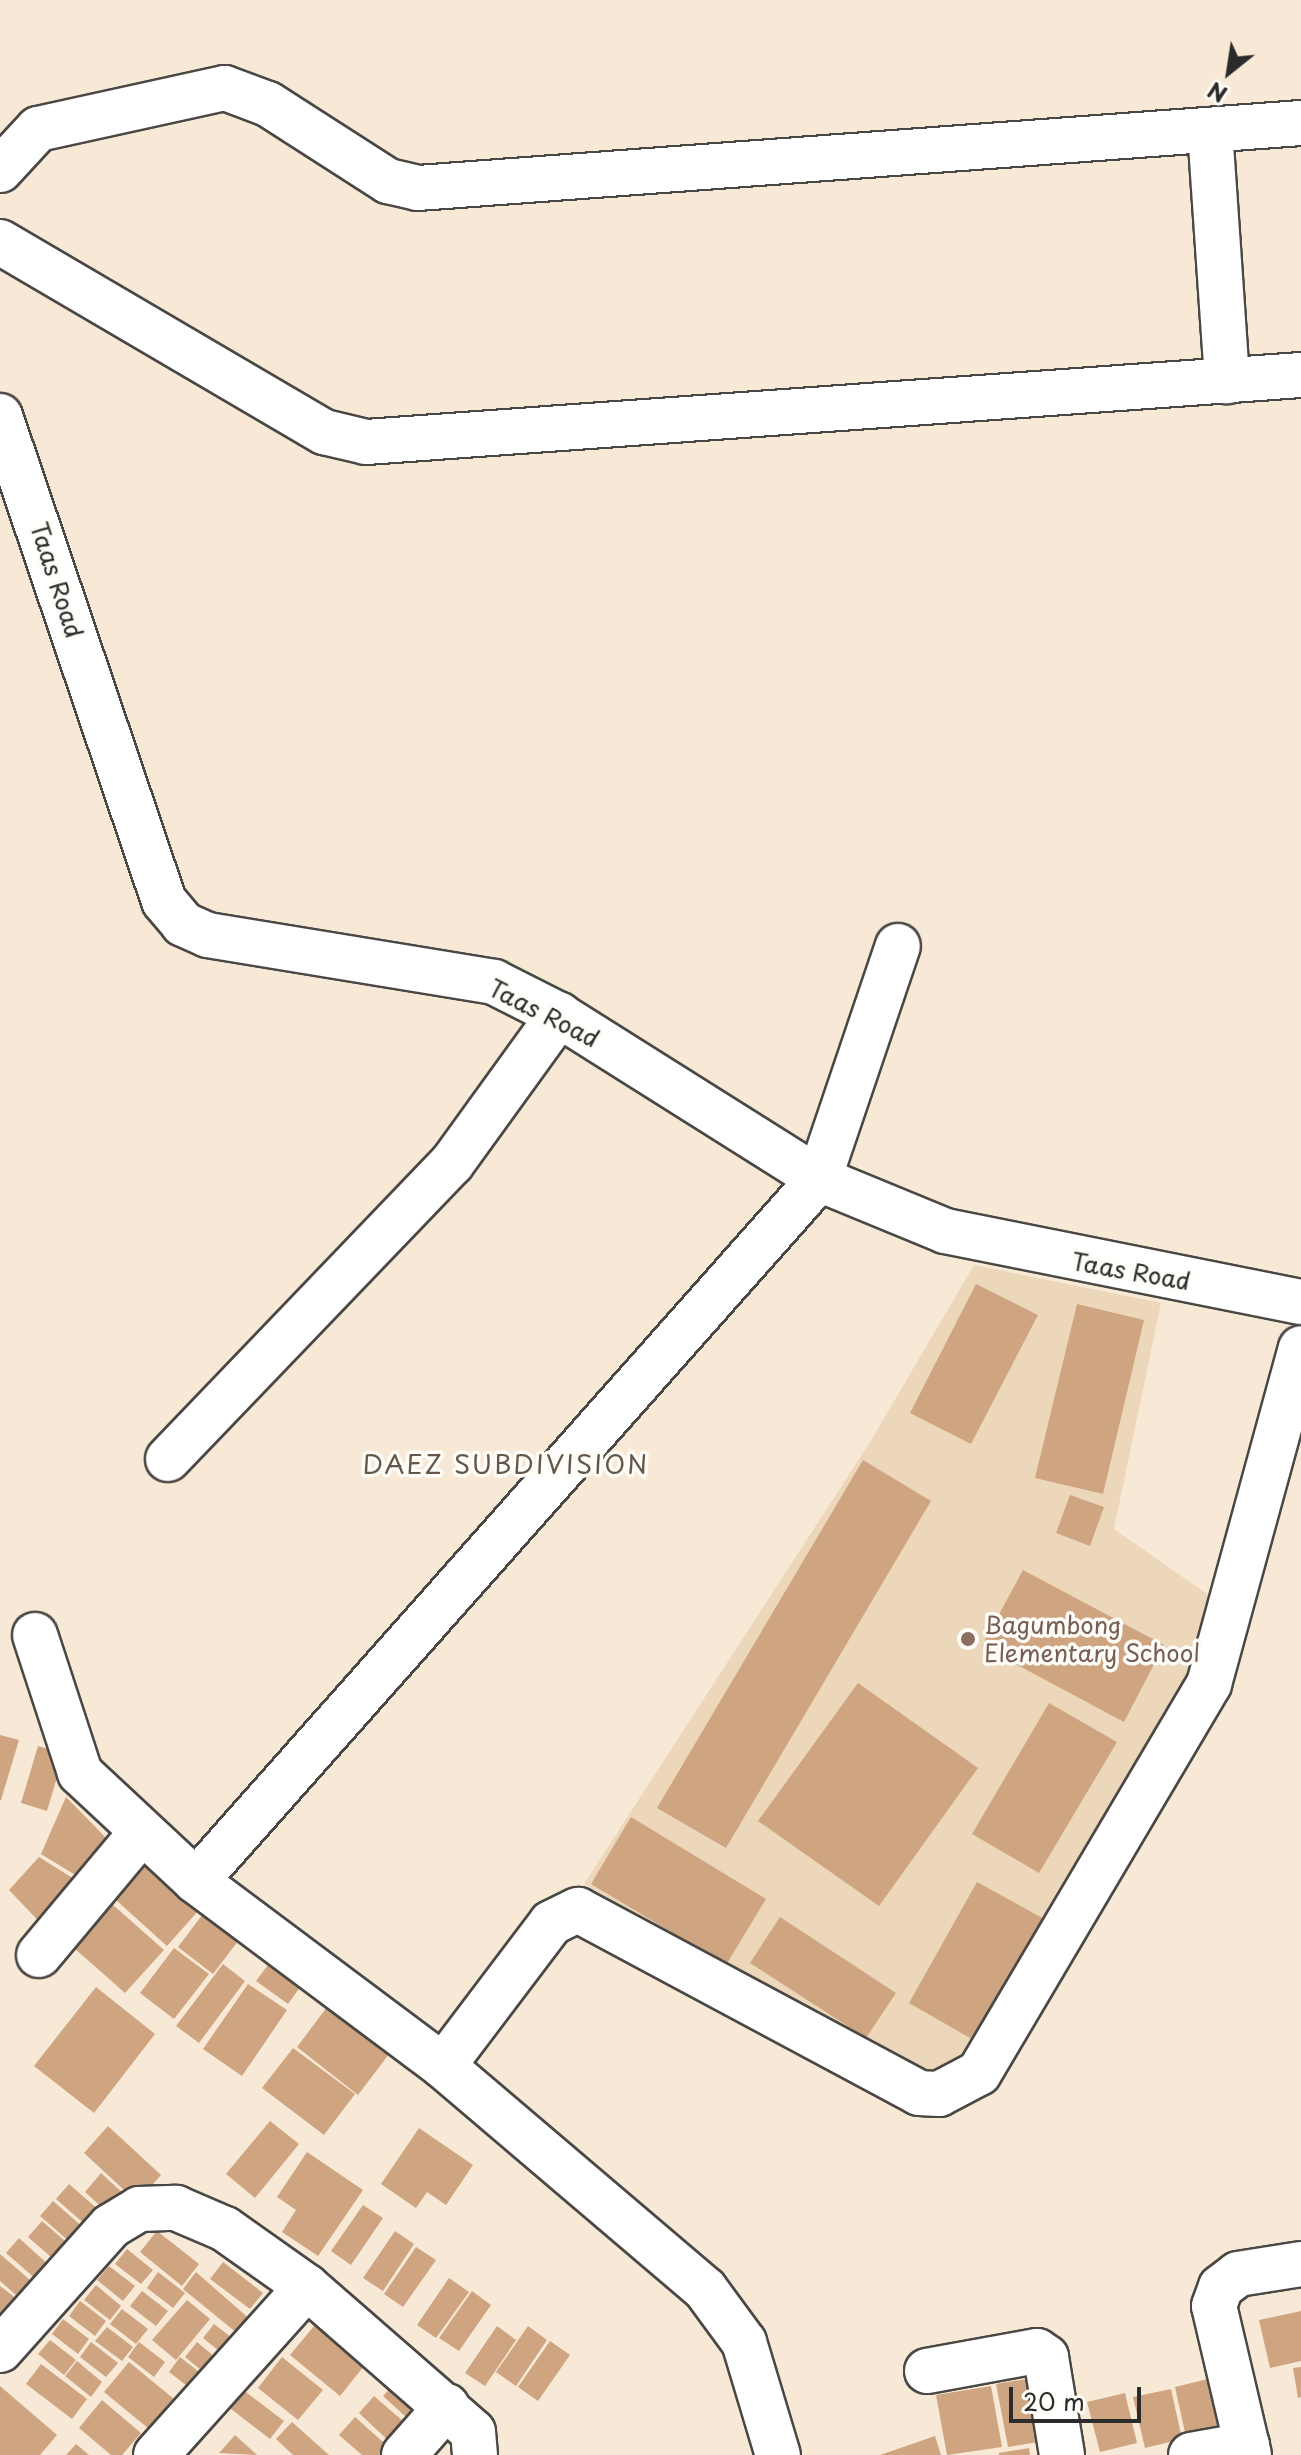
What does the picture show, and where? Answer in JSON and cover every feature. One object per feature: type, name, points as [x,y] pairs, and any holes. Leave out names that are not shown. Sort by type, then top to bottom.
[{"type":"street","points":[[0,170],[38,129],[225,88],[268,104],[388,181],[418,188],[1301,123]]},
{"type":"street","points":[[1210,130],[1227,381]]},
{"type":"street","points":[[0,242],[324,432],[366,442],[1301,375]]},
{"type":"street","name":"Taas Road","points":[[0,416],[164,901],[183,924],[208,935],[494,982],[559,1015],[819,1179],[945,1231],[1301,1302]]},
{"type":"street","points":[[196,1881],[819,1179],[898,946]]},
{"type":"street","points":[[168,1459],[452,1163],[559,1015]]},
{"type":"street","points":[[443,2066],[551,1923],[578,1910],[906,2088],[939,2094],[979,2073],[1209,1684],[1301,1348]]},
{"type":"street","points":[[35,1635],[80,1773],[196,1881],[443,2066],[705,2289],[744,2342],[778,2455]]},
{"type":"street","points":[[39,1955],[142,1832]]},
{"type":"street","points":[[0,2350],[111,2226],[139,2209],[176,2208],[225,2229],[307,2287],[447,2406],[473,2432],[475,2455]]},
{"type":"street","points":[[1191,2455],[1248,2450],[1214,2306],[1221,2287],[1238,2274],[1301,2264]]},
{"type":"street","points":[[156,2455],[307,2287]]},
{"type":"street","points":[[927,2371],[1025,2349],[1046,2357],[1062,2455]]},
{"type":"street","points":[[404,2455],[447,2406]]},
{"type":"shaded area","name":"Bagumbong Elementary School","points":[[974,1265],[1161,1303],[1114,1529],[1213,1598],[1188,1675],[952,2078],[923,2084],[584,1884],[870,1442]]},
{"type":"building","points":[[976,1284],[1038,1315],[971,1444],[910,1413]]},
{"type":"building","points":[[1077,1304],[1144,1320],[1103,1494],[1035,1478]]},
{"type":"building","points":[[863,1460],[931,1501],[726,1848],[657,1808]]},
{"type":"building","points":[[1070,1495],[1104,1507],[1090,1546],[1056,1533]]},
{"type":"building","points":[[1023,1570],[1164,1645],[1124,1722],[982,1646]]},
{"type":"building","points":[[858,1683],[978,1768],[879,1906],[758,1821]]},
{"type":"building","points":[[1049,1703],[1117,1742],[1039,1873],[972,1834]]},
{"type":"building","points":[[0,1735],[19,1740],[1,1800],[0,1800]]},
{"type":"building","points":[[38,1746],[64,1754],[47,1811],[21,1803]]},
{"type":"building","points":[[66,1797],[115,1847],[90,1884],[41,1854]]},
{"type":"building","points":[[631,1817],[766,1899],[726,1965],[591,1884]]},
{"type":"building","points":[[146,1849],[206,1902],[167,1946],[107,1892]]},
{"type":"building","points":[[39,1857],[87,1887],[50,1933],[9,1890]]},
{"type":"building","points":[[977,1882],[1046,1920],[977,2042],[909,2003]]},
{"type":"building","points":[[104,1897],[164,1950],[125,1993],[65,1940]]},
{"type":"building","points":[[212,1902],[248,1928],[213,1974],[178,1947]]},
{"type":"building","points":[[780,1917],[896,1993],[866,2038],[750,1963]]},
{"type":"building","points":[[174,1948],[209,1974],[174,2019],[140,1993]]},
{"type":"building","points":[[280,1949],[311,1972],[288,2004],[256,1981]]},
{"type":"building","points":[[223,1964],[245,1981],[199,2043],[176,2026]]},
{"type":"building","points":[[248,1984],[287,2010],[242,2076],[203,2049]]},
{"type":"building","points":[[96,1987],[155,2034],[94,2113],[34,2066]]},
{"type":"building","points":[[327,2007],[389,2054],[358,2095],[297,2047]]},
{"type":"building","points":[[293,2048],[355,2094],[324,2135],[262,2088]]},
{"type":"building","points":[[270,2121],[299,2144],[255,2198],[226,2174]]},
{"type":"building","points":[[108,2126],[161,2175],[137,2202],[84,2153]]},
{"type":"building","points":[[419,2128],[473,2165],[446,2205],[427,2192],[416,2208],[381,2184]]},
{"type":"building","points":[[307,2152],[363,2190],[318,2256],[282,2232],[296,2210],[277,2197]]},
{"type":"building","points":[[101,2173],[124,2194],[107,2212],[85,2192]]},
{"type":"building","points":[[69,2184],[100,2211],[87,2226],[56,2199]]},
{"type":"building","points":[[53,2201],[84,2228],[71,2243],[40,2216]]},
{"type":"building","points":[[363,2205],[383,2218],[351,2265],[331,2251]]},
{"type":"building","points":[[42,2221],[73,2248],[59,2264],[28,2237]]},
{"type":"building","points":[[157,2231],[199,2264],[182,2286],[140,2252]]},
{"type":"building","points":[[395,2231],[414,2244],[383,2291],[363,2278]]},
{"type":"building","points":[[19,2238],[50,2266],[37,2280],[6,2253]]},
{"type":"building","points":[[416,2247],[436,2260],[403,2307],[384,2294]]},
{"type":"building","points":[[127,2249],[153,2270],[141,2284],[115,2264]]},
{"type":"building","points":[[0,2254],[30,2280],[16,2295],[0,2281]]},
{"type":"building","points":[[223,2262],[263,2293],[250,2309],[210,2279]]},
{"type":"building","points":[[109,2266],[135,2286],[123,2301],[97,2280]]},
{"type":"building","points":[[158,2272],[185,2293],[173,2308],[147,2288]]},
{"type":"building","points":[[196,2272],[260,2328],[248,2342],[183,2289]]},
{"type":"building","points":[[449,2278],[469,2292],[436,2338],[417,2325]]},
{"type":"building","points":[[96,2285],[121,2306],[110,2320],[84,2300]]},
{"type":"building","points":[[0,2286],[21,2302],[0,2330]]},
{"type":"building","points":[[142,2291],[168,2311],[156,2326],[130,2306]]},
{"type":"building","points":[[472,2291],[491,2305],[459,2351],[439,2338]]},
{"type":"building","points":[[187,2300],[210,2319],[176,2360],[152,2340]]},
{"type":"building","points":[[80,2301],[106,2321],[95,2336],[69,2316]]},
{"type":"building","points":[[122,2309],[148,2329],[136,2344],[110,2324]]},
{"type":"building","points":[[1301,2311],[1301,2361],[1270,2368],[1259,2320]]},
{"type":"building","points":[[63,2319],[89,2339],[78,2354],[52,2334]]},
{"type":"building","points":[[319,2320],[368,2361],[340,2396],[290,2355]]},
{"type":"building","points":[[214,2324],[240,2344],[229,2359],[203,2338]]},
{"type":"building","points":[[497,2326],[516,2340],[485,2386],[465,2373]]},
{"type":"building","points":[[528,2326],[547,2340],[516,2386],[496,2372]]},
{"type":"building","points":[[107,2327],[133,2347],[122,2361],[95,2341]]},
{"type":"building","points":[[50,2340],[76,2360],[64,2375],[38,2354]]},
{"type":"building","points":[[550,2341],[570,2355],[538,2401],[518,2387]]},
{"type":"building","points":[[91,2342],[118,2363],[106,2377],[80,2357]]},
{"type":"building","points":[[139,2342],[165,2362],[154,2377],[128,2357]]},
{"type":"building","points":[[197,2342],[222,2363],[211,2378],[185,2357]]},
{"type":"building","points":[[180,2357],[207,2378],[195,2392],[169,2372]]},
{"type":"building","points":[[282,2357],[323,2390],[298,2420],[258,2388]]},
{"type":"building","points":[[77,2361],[102,2382],[91,2397],[65,2376]]},
{"type":"building","points":[[129,2362],[185,2408],[160,2438],[104,2392]]},
{"type":"building","points":[[41,2364],[87,2399],[72,2419],[26,2384]]},
{"type":"building","points":[[1301,2367],[1301,2397],[1298,2398],[1293,2368]]},
{"type":"building","points":[[1038,2377],[1049,2440],[1008,2447],[996,2384]]},
{"type":"building","points":[[1212,2378],[1224,2428],[1186,2437],[1175,2387]]},
{"type":"building","points":[[399,2379],[436,2411],[419,2429],[383,2396]]},
{"type":"building","points":[[231,2381],[284,2421],[270,2439],[218,2399]]},
{"type":"building","points":[[0,2386],[57,2435],[40,2455],[0,2455]]},
{"type":"building","points":[[991,2386],[1002,2447],[947,2455],[936,2395]]},
{"type":"building","points":[[1171,2389],[1182,2439],[1145,2448],[1133,2397]]},
{"type":"building","points":[[1125,2393],[1137,2443],[1100,2452],[1087,2402]]},
{"type":"building","points":[[374,2396],[411,2428],[395,2447],[359,2413]]},
{"type":"building","points":[[102,2400],[141,2433],[122,2455],[111,2455],[79,2428]]},
{"type":"building","points":[[355,2417],[392,2450],[387,2455],[362,2455],[339,2435]]},
{"type":"building","points":[[292,2422],[329,2455],[293,2455],[276,2439]]},
{"type":"building","points":[[235,2435],[257,2455],[219,2453]]},
{"type":"building","points":[[935,2436],[941,2455],[880,2455]]},
{"type":"building","points":[[76,2444],[89,2455],[66,2455]]},
{"type":"building","points":[[1029,2448],[1030,2455],[999,2455],[999,2453]]},
{"type":"place","name":"Bagumbong Elementary School","points":[[968,1639]]},
{"type":"district","name":"DAEZ SUBDIVISION","points":[[506,1464]]}]
